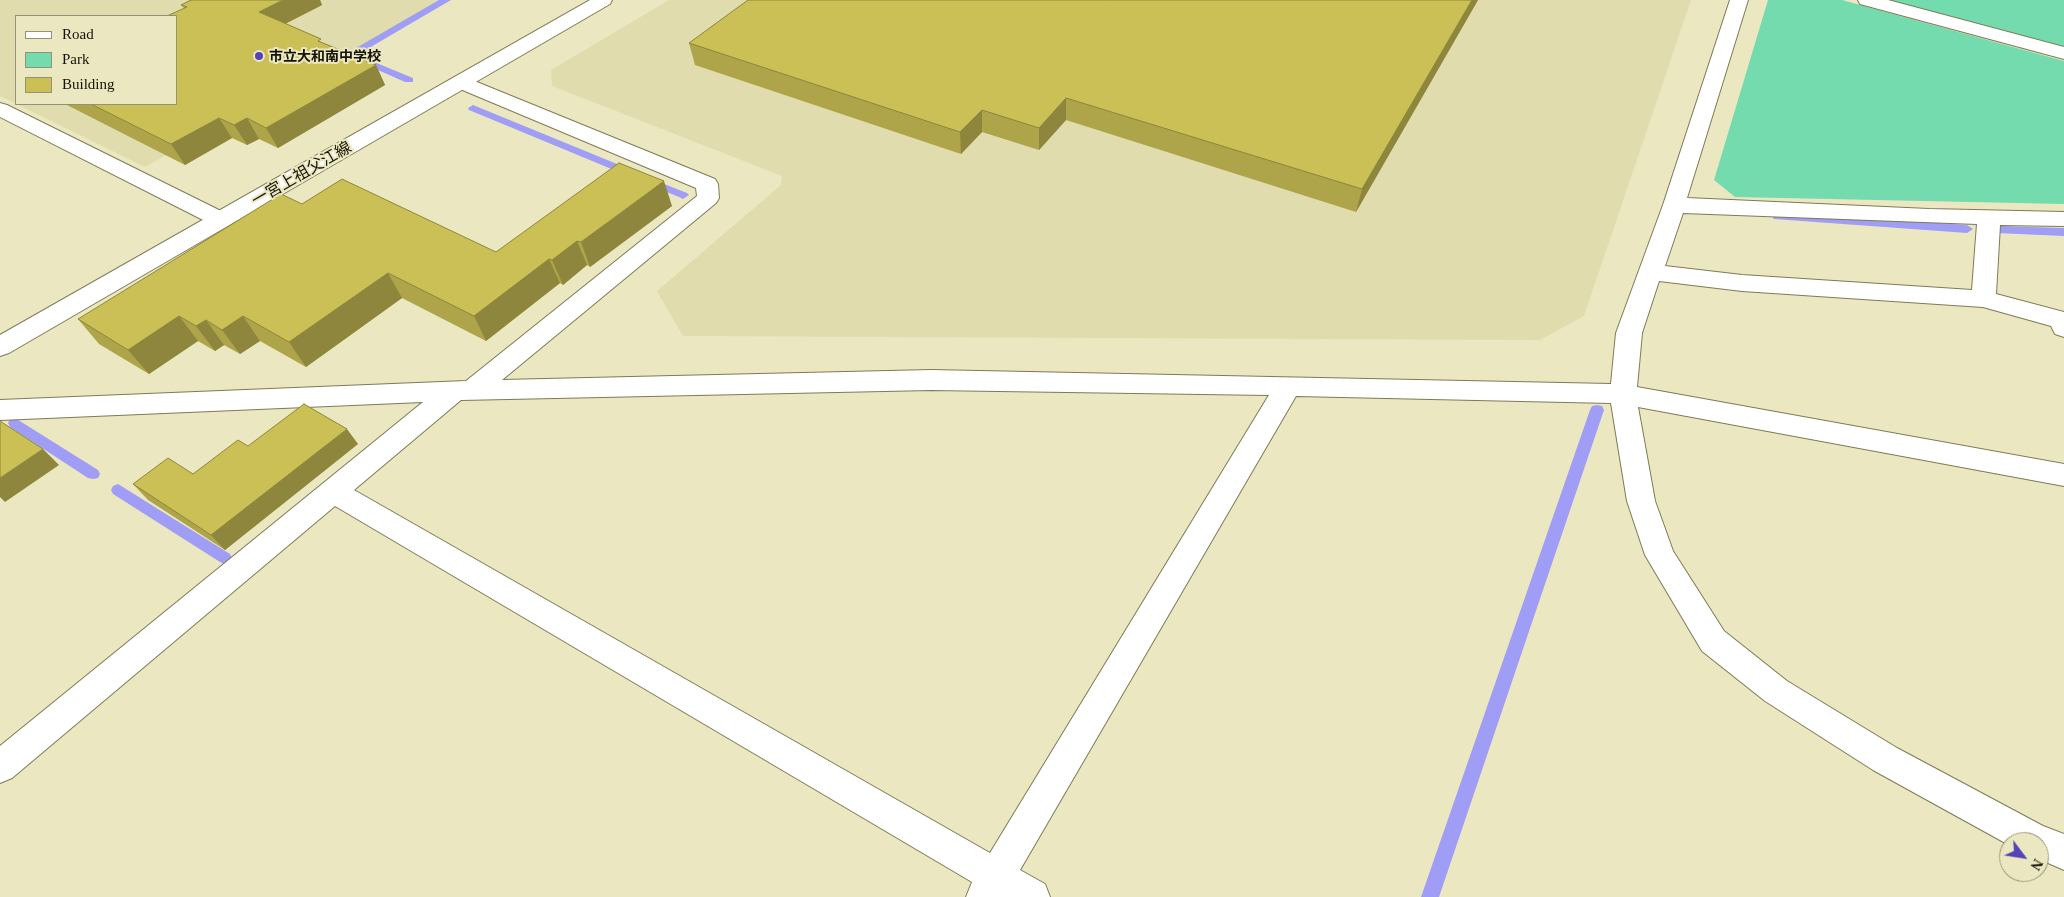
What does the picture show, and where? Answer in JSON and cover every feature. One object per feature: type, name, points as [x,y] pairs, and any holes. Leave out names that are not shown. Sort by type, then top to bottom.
[{"type":"street","name":"一宮上祖父江線","points":[[0,347],[603,0]]},
{"type":"street","points":[[1739,0],[1674,205],[1629,334],[1624,394],[1631,450],[1641,501],[1660,555],[1713,641],[1776,691],[1877,754],[2031,838],[2064,852]]},
{"type":"street","points":[[1867,0],[2064,53]]},
{"type":"street","points":[[0,767],[332,491],[708,198],[707,184],[460,82]]},
{"type":"street","points":[[0,108],[221,220]]},
{"type":"street","points":[[1674,205],[2064,219]]},
{"type":"street","points":[[1983,299],[1989,217]]},
{"type":"street","points":[[1651,272],[1742,283],[1983,299],[2061,320],[2064,328]]},
{"type":"street","points":[[0,410],[463,390],[931,380],[1624,394],[2064,475]]},
{"type":"street","points":[[990,886],[1288,386]]},
{"type":"street","points":[[332,491],[990,886],[1032,897]]},
{"type":"shaded area","name":"市立大和南中学校","points":[[0,0],[442,0],[145,167],[18,105],[178,105],[178,15],[15,15],[15,104],[0,96]]},
{"type":"shaded area","points":[[669,0],[1691,0],[1584,316],[1540,340],[683,336],[657,291],[781,185],[782,176],[552,86],[551,70]]},
{"type":"green space","points":[[1768,0],[1842,0],[2064,61],[2064,204],[1735,197],[1714,180]]},
{"type":"green space","points":[[1888,0],[2064,0],[2064,47]]},
{"type":"building","points":[[191,0],[283,0],[259,12],[321,39],[318,41],[376,65],[266,128],[247,118],[234,125],[219,118],[171,144],[93,105],[178,105],[178,15],[169,15],[187,7],[181,5]]},
{"type":"building","points":[[748,0],[1472,0],[1362,189],[1066,98],[1039,128],[982,110],[960,132],[689,43]]},
{"type":"building","points":[[619,163],[664,181],[581,242],[577,241],[552,260],[549,259],[474,316],[388,273],[289,342],[243,316],[222,330],[206,320],[196,326],[179,316],[128,350],[78,319],[281,194],[302,204],[342,179],[496,252]]},
{"type":"building","points":[[304,404],[347,429],[211,535],[133,484],[168,458],[193,474],[238,440],[248,446]]},
{"type":"building","points":[[0,421],[43,449],[0,478]]},
{"type":"waterway","points":[[409,80],[349,55],[446,0]]},
{"type":"waterway","points":[[473,108],[630,173]]},
{"type":"waterway","points":[[649,181],[683,195]]},
{"type":"waterway","points":[[1778,216],[1967,229]]},
{"type":"waterway","points":[[2000,230],[2064,232]]},
{"type":"waterway","points":[[1430,897],[1597,410]]},
{"type":"waterway","points":[[15,423],[93,474]]},
{"type":"waterway","points":[[118,490],[225,558]]},
{"type":"place","name":"市立大和南中学校","points":[[259,56]]}]
